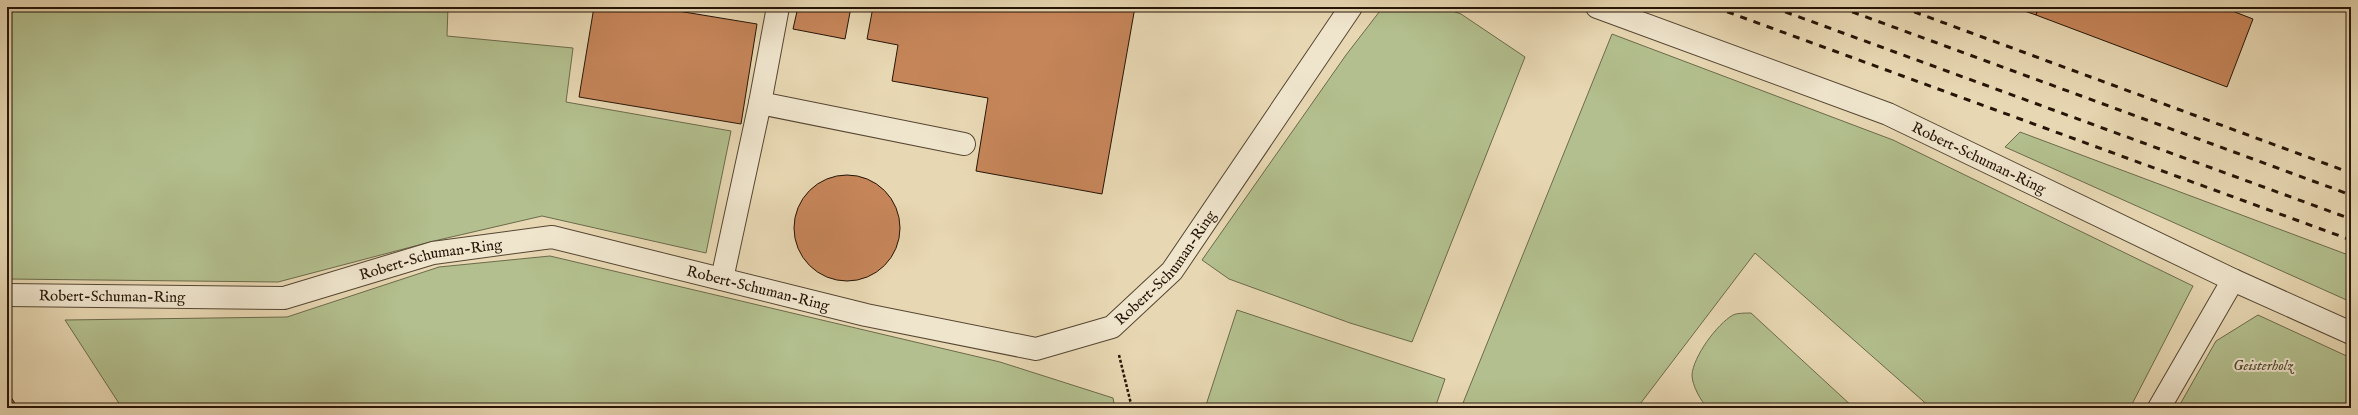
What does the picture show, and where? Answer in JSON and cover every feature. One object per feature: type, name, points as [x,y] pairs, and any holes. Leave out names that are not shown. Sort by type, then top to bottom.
[{"type":"street","points":[[722,279],[760,103],[778,7]]},
{"type":"street","name":"Robert-Schuman-Ring","points":[[7,295],[284,298],[434,253],[552,237],[866,315],[1036,349],[1112,327],[1172,270],[1351,7]]},
{"type":"street","name":"Robert-Schuman-Ring","points":[[1597,7],[1888,114],[2233,280],[2351,333]]},
{"type":"street","points":[[760,103],[964,144]]},
{"type":"street","points":[[2159,408],[2233,280]]},
{"type":"path","points":[[1112,327],[1132,408]]},
{"type":"green space","points":[[7,7],[448,7],[447,36],[573,48],[566,102],[731,131],[706,253],[542,216],[434,241],[278,282],[7,279]]},
{"type":"green space","points":[[1383,7],[1441,7],[1461,14],[1525,57],[1412,342],[1350,323],[1229,279],[1202,260],[1346,55]]},
{"type":"green space","points":[[1612,34],[1893,140],[2193,286],[2130,408],[1931,408],[1755,253],[1637,408],[1461,408]]},
{"type":"green space","points":[[2020,132],[2351,256],[2351,302],[2005,147]]},
{"type":"green space","points":[[550,256],[1000,362],[1113,398],[1115,408],[122,408],[65,320],[287,317],[439,267]]},
{"type":"green space","points":[[1237,310],[1445,379],[1435,408],[1216,408],[1206,405]]},
{"type":"green space","points":[[1751,313],[1854,408],[1708,408],[1697,393],[1692,379],[1693,368],[1701,350],[1713,333],[1727,319],[1735,314]]},
{"type":"green space","name":"Geisterholz","points":[[2258,315],[2351,358],[2351,408],[2178,408],[2216,341]]},
{"type":"building","points":[[594,7],[673,7],[672,10],[757,24],[741,124],[579,97]]},
{"type":"building","points":[[798,7],[851,7],[845,39],[793,29]]},
{"type":"building","points":[[873,7],[1135,7],[1102,194],[976,171],[988,98],[892,81],[898,45],[867,39]]},
{"type":"building","points":[[2013,7],[2039,7],[2036,15]]},
{"type":"building","points":[[2039,7],[2222,7],[2253,19],[2227,87],[2036,15]]},
{"type":"building","points":[[847,175],[867,179],[885,190],[896,208],[900,228],[896,248],[885,266],[867,277],[847,281],[827,277],[809,266],[798,248],[794,228],[798,208],[809,190],[827,179]]},
{"type":"building","points":[[7,391],[18,408],[7,408]]},
{"type":"railway","points":[[1714,7],[2351,240]]},
{"type":"railway","points":[[1772,7],[2351,219]]},
{"type":"railway","points":[[1839,7],[2351,195]]},
{"type":"railway","points":[[1901,7],[2351,173]]}]
